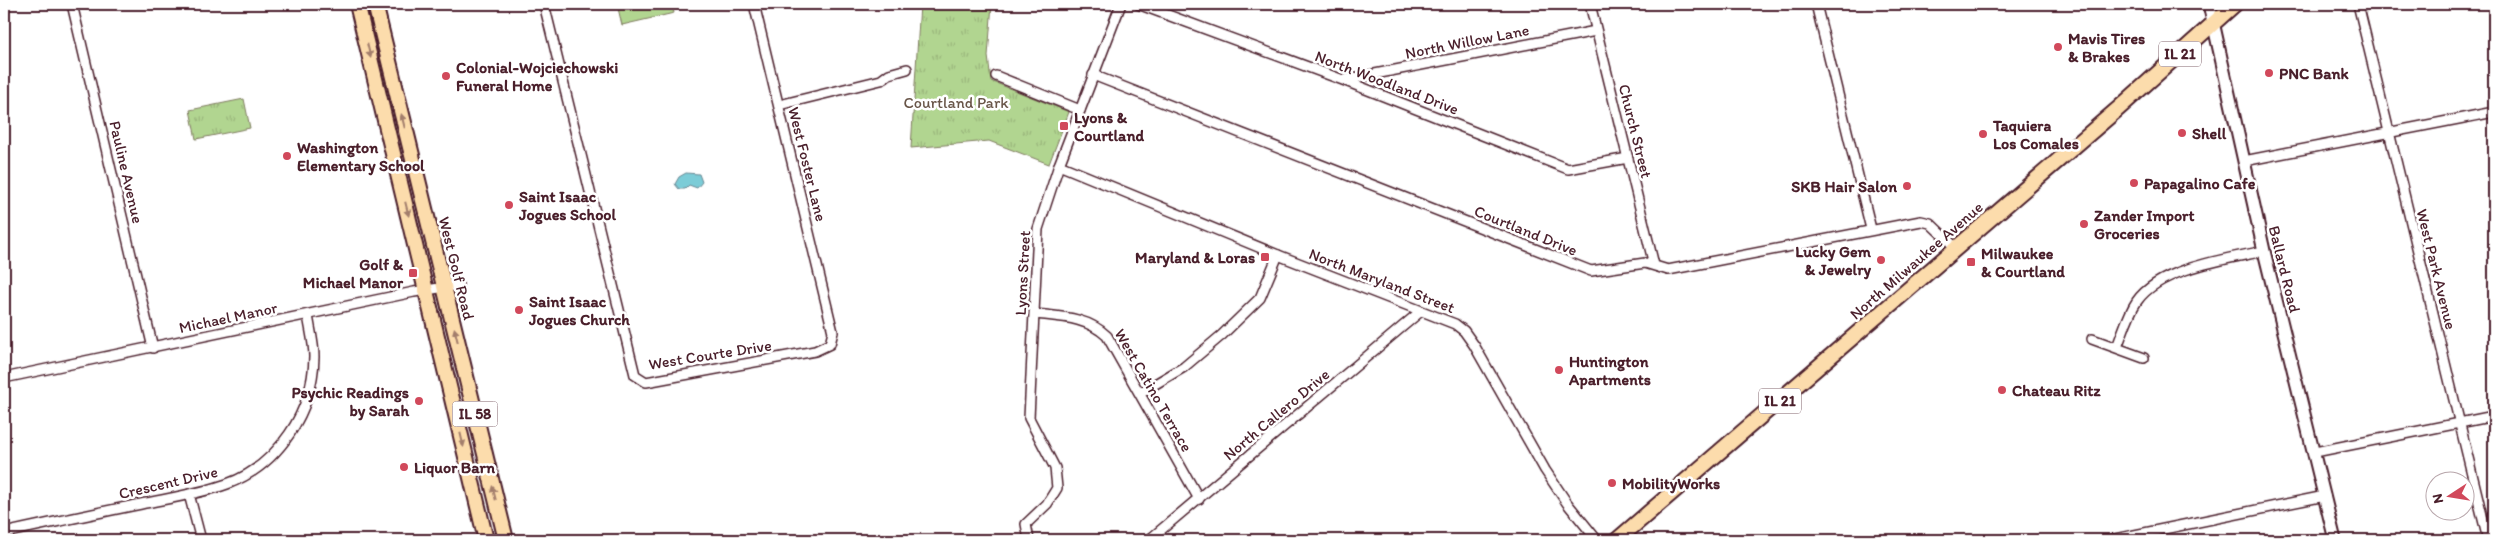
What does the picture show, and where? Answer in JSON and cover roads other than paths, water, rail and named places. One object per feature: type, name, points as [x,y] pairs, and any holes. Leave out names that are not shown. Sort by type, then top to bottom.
[{"type":"main road","name":"IL 58","points":[[357,4],[486,540]]},
{"type":"main road","name":"West Golf Road","points":[[375,4],[451,286],[506,540]]},
{"type":"main road","name":"North Milwaukee Avenue","points":[[1617,540],[1956,248],[2235,4]]},
{"type":"street","name":"Pauline Avenue","points":[[72,4],[153,348]]},
{"type":"street","name":"West Courte Drive","points":[[544,4],[635,375],[646,382],[815,352],[830,344],[834,332]]},
{"type":"street","name":"West Foster Lane","points":[[754,4],[834,332]]},
{"type":"street","name":"Lyons Street","points":[[1029,540],[1026,524],[1047,504],[1057,488],[1055,468],[1029,418],[1038,229],[1059,165],[1120,4]]},
{"type":"street","name":"North Woodland Drive","points":[[1138,4],[1343,80],[1568,169],[1628,158]]},
{"type":"street","name":"Church Street","points":[[1590,4],[1654,265]]},
{"type":"street","points":[[1816,4],[1871,229]]},
{"type":"street","name":"Ballard Road","points":[[2210,4],[2264,251],[2315,452],[2335,540]]},
{"type":"street","name":"West Park Avenue","points":[[2358,4],[2488,540]]},
{"type":"street","name":"North Willow Lane","points":[[1343,80],[1596,31]]},
{"type":"street","points":[[779,105],[881,80],[889,74],[907,68]]},
{"type":"street","name":"Courtland Drive","points":[[1093,75],[1591,271],[1645,263],[1654,265],[1656,268],[1668,270],[1871,229],[1921,221],[1930,223],[1956,248]]},
{"type":"street","points":[[996,76],[1080,110]]},
{"type":"street","points":[[2244,161],[2494,112]]},
{"type":"street","name":"North Maryland Street","points":[[1059,165],[1278,255],[1455,324],[1469,337],[1545,470],[1567,503],[1597,540]]},
{"type":"street","points":[[2116,347],[2134,305],[2144,293],[2188,268],[2264,251]]},
{"type":"street","points":[[1140,393],[1184,366],[1222,335],[1260,298],[1278,255]]},
{"type":"street","name":"Michael Manor","points":[[4,378],[451,286]]},
{"type":"street","name":"North Callero Drive","points":[[1149,540],[1421,310]]},
{"type":"street","name":"West Catino Terrace","points":[[1035,314],[1079,319],[1097,327],[1107,336],[1199,498]]},
{"type":"street","name":"Crescent Drive","points":[[4,533],[189,494],[228,483],[247,474],[269,458],[285,440],[302,410],[311,380],[314,355],[308,315]]},
{"type":"street","points":[[2092,339],[2144,358]]},
{"type":"street","points":[[2315,452],[2494,416]]},
{"type":"street","points":[[189,494],[200,540]]},
{"type":"street","points":[[2110,540],[2325,496]]},
{"type":"water","points":[[686,173],[699,174],[702,182],[697,188],[689,185],[685,189],[679,189],[675,184],[679,177]]},
{"type":"place","name":"Mavis Tires & Brakes","points":[[2058,47]]},
{"type":"place","name":"PNC Bank","points":[[2269,73]]},
{"type":"place","name":"Colonial-Wojciechowski Funeral Home","points":[[446,76]]},
{"type":"place","name":"Lyons & Courtland","points":[[1064,126]]},
{"type":"place","name":"Shell","points":[[2182,133]]},
{"type":"place","name":"Taquiera Los Comales","points":[[1983,134]]},
{"type":"place","name":"Washington Elementary School","points":[[287,156]]},
{"type":"place","name":"Papagalino Cafe","points":[[2134,183]]},
{"type":"place","name":"SKB Hair Salon","points":[[1907,186]]},
{"type":"place","name":"Saint Isaac Jogues School","points":[[509,205]]},
{"type":"place","name":"Zander Import Groceries","points":[[2084,224]]},
{"type":"place","name":"Maryland & Loras","points":[[1265,257]]},
{"type":"place","name":"Lucky Gem & Jewelry","points":[[1881,260]]},
{"type":"place","name":"Milwaukee & Courtland","points":[[1971,262]]},
{"type":"place","name":"Golf & Michael Manor","points":[[413,273]]},
{"type":"place","name":"Saint Isaac Jogues Church","points":[[519,310]]},
{"type":"place","name":"Huntington Apartments","points":[[1559,370]]},
{"type":"place","name":"Chateau Ritz","points":[[2002,390]]},
{"type":"place","name":"Psychic Readings by Sarah","points":[[419,401]]},
{"type":"place","name":"Liquor Barn","points":[[404,467]]},
{"type":"place","name":"MobilityWorks","points":[[1612,483]]},
{"type":"park label","name":"Courtland Park","points":[[956,102]]}]
